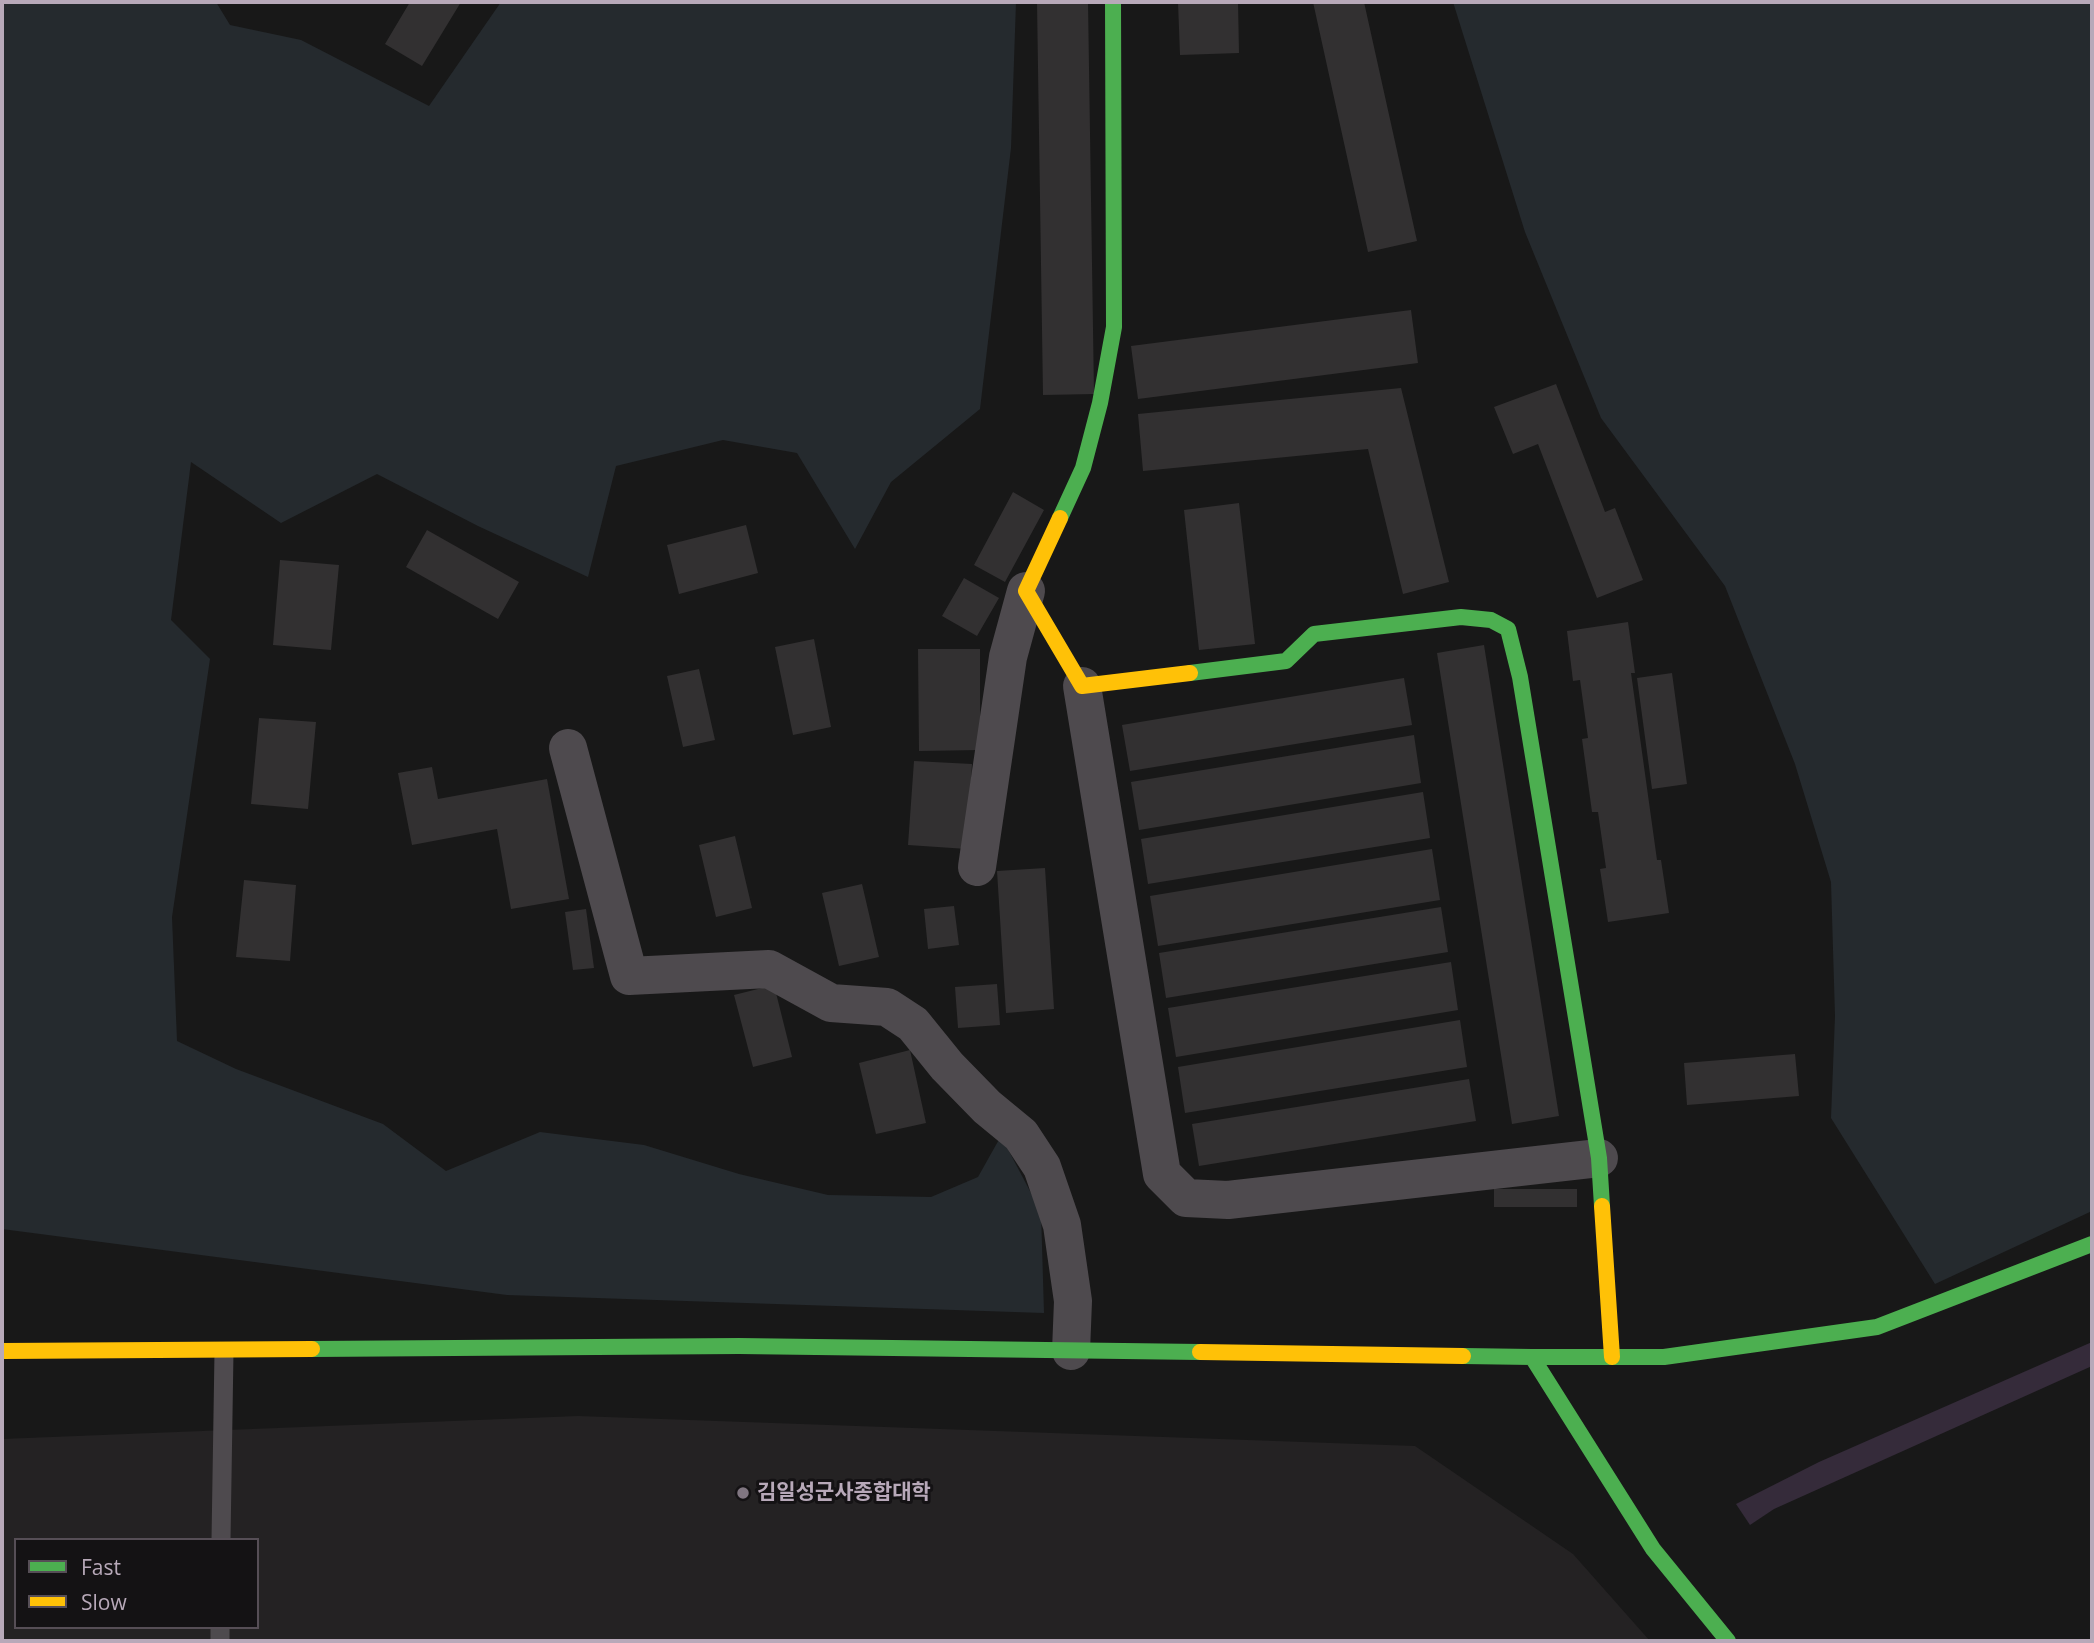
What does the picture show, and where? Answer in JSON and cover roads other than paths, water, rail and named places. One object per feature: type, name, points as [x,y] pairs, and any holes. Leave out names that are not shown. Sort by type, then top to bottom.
[{"type":"street","points":[[977,867],[1008,657],[1026,591],[1083,468],[1100,403],[1114,327],[1113,2]]},
{"type":"street","points":[[1026,591],[1082,686],[1162,1174],[1186,1198],[1228,1200],[1599,1158]]},
{"type":"street","points":[[1082,686],[1286,661],[1314,634],[1461,618],[1490,620],[1508,629],[1520,677],[1599,1158],[1612,1357]]},
{"type":"street","points":[[568,748],[629,976],[769,969],[831,1003],[887,1007],[913,1024],[971,1091],[1021,1135],[1042,1167],[1062,1225],[1073,1301],[1071,1351]]},
{"type":"street","points":[[2,1350],[224,1352],[739,1346],[1664,1357],[1877,1327],[1940,1305],[2092,1244]]},
{"type":"street","points":[[1532,1357],[1653,1549],[1728,1641]]},
{"type":"lane","points":[[221,1538],[224,1352]]},
{"type":"place","name":"김일성군사종합대학","points":[[743,1493]]}]
